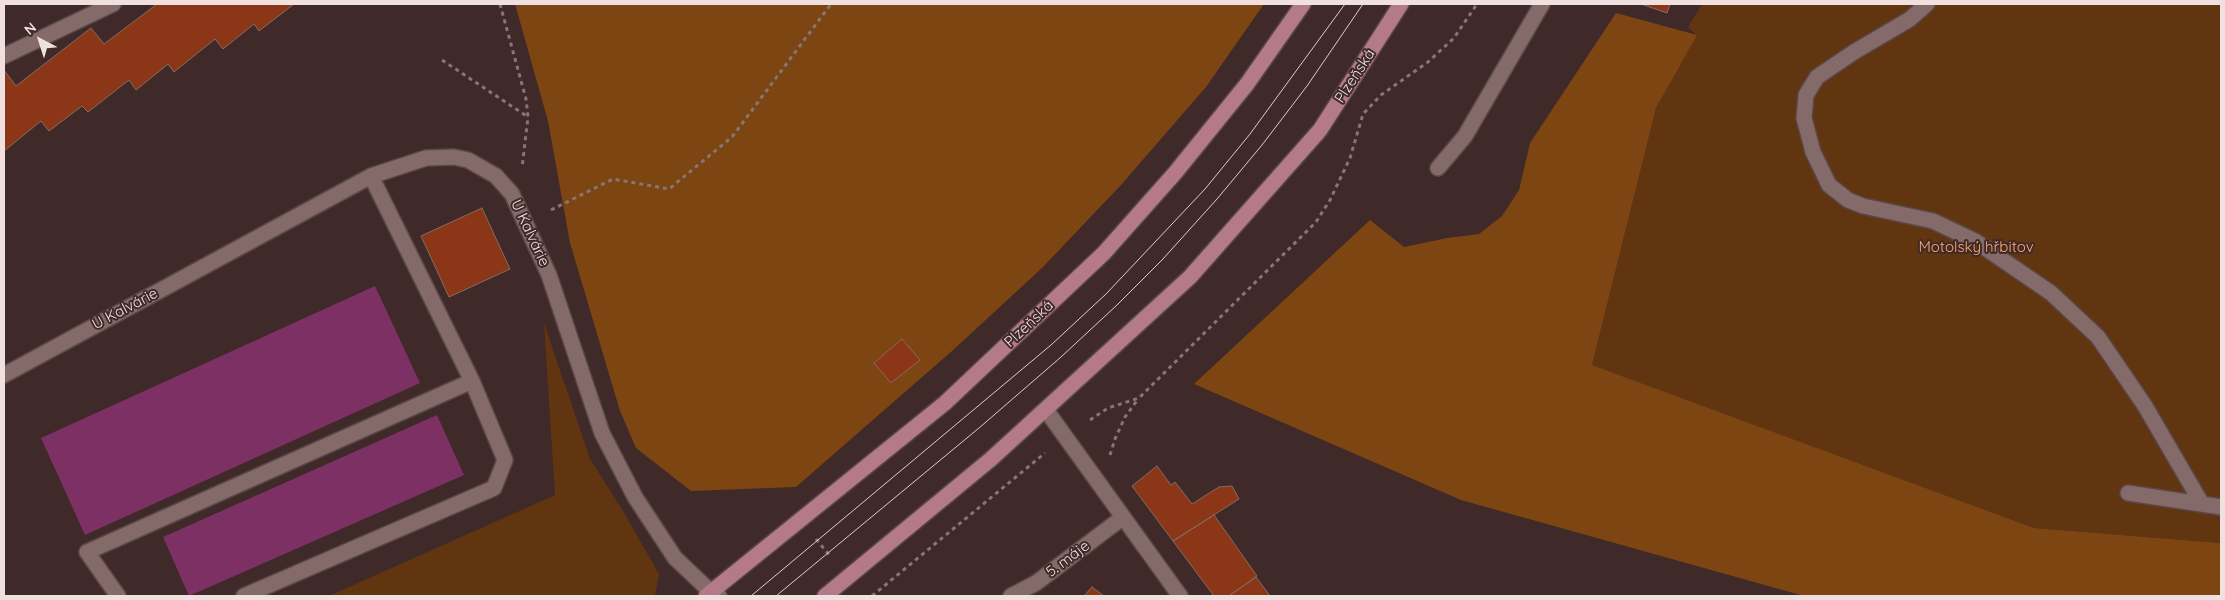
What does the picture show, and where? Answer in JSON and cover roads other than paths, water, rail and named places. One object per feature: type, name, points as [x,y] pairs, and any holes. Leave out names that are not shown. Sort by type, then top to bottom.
[{"type":"main road","name":"Plzeňská","points":[[712,595],[945,403],[1104,253],[1175,173],[1247,84],[1303,4]]},
{"type":"main road","name":"Plzeňská","points":[[825,596],[1046,410],[1190,277],[1320,130],[1401,4]]},
{"type":"street","points":[[4,56],[113,4]]},
{"type":"street","points":[[1438,168],[1464,136],[1542,4]]},
{"type":"street","points":[[1927,4],[1910,19],[1854,52],[1818,78],[1806,95],[1804,118],[1813,152],[1829,185],[1848,200],[1863,206],[1933,221],[1975,241],[2051,293],[2098,337],[2145,406],[2202,504]]},
{"type":"street","name":"U Kalvárie","points":[[4,375],[371,176],[426,158],[454,157],[468,160],[496,176],[512,194],[549,275],[602,433],[635,496],[675,558],[712,595]]},
{"type":"street","points":[[244,596],[494,488],[505,460],[472,381],[371,176]]},
{"type":"street","points":[[118,596],[87,552],[472,381]]},
{"type":"street","points":[[1046,410],[1180,596]]},
{"type":"street","points":[[2128,493],[2221,507]]},
{"type":"street","name":"5. máje","points":[[1011,596],[1036,583],[1122,518]]},
{"type":"tram line","points":[[751,596],[1051,345],[1106,294],[1205,189],[1250,134],[1345,4]]},
{"type":"tram line","points":[[776,596],[979,428],[1061,357],[1162,260],[1262,145],[1307,86],[1363,4]]},
{"type":"park label","name":"Motolský hřbitov","points":[[1976,247]]}]
